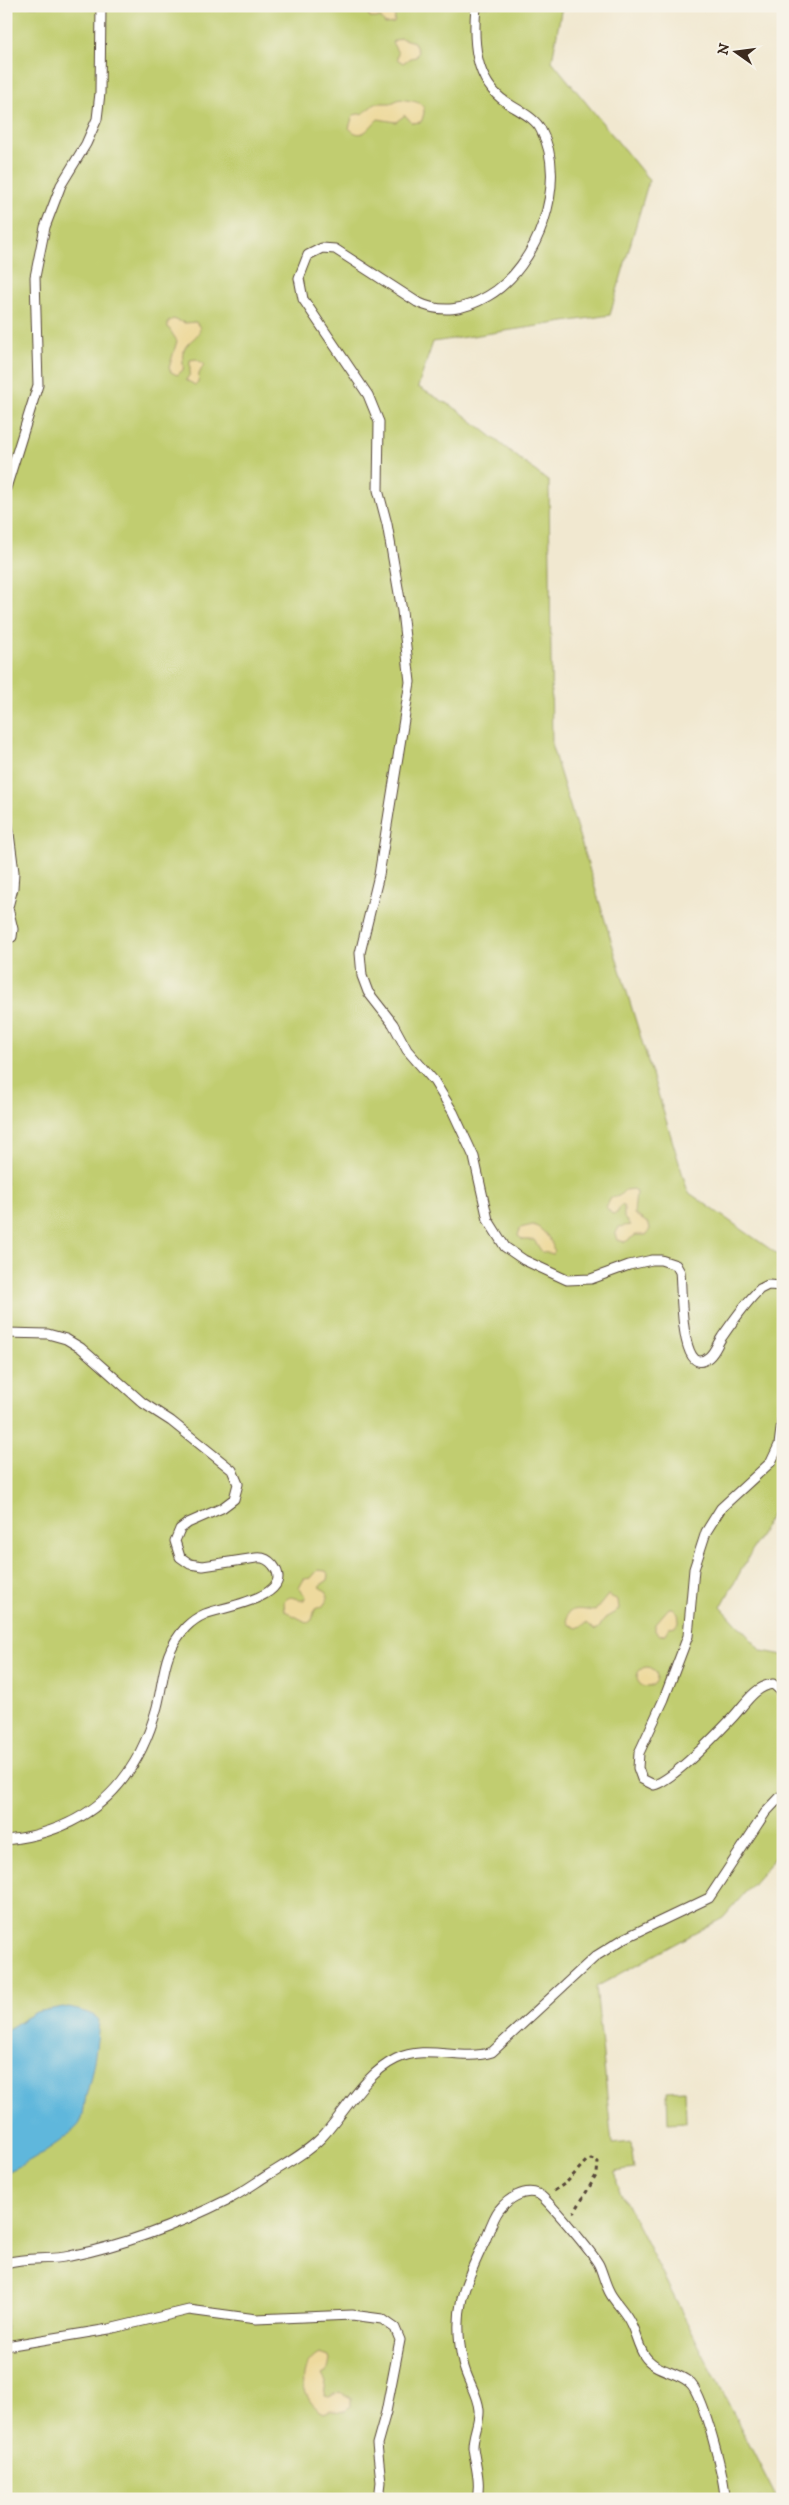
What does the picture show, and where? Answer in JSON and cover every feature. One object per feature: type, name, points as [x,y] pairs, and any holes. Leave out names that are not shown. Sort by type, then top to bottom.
[{"type":"lane","points":[[6,488],[38,385],[34,277],[45,227],[61,185],[86,144],[97,119],[100,93],[101,6]]},
{"type":"lane","points":[[476,6],[475,50],[486,80],[504,102],[539,125],[550,158],[551,179],[547,206],[536,241],[523,266],[508,283],[495,292],[476,303],[449,310],[428,307],[416,302],[341,252],[328,247],[318,249],[308,255],[299,278],[307,305],[357,379],[377,415],[380,433],[378,490],[390,539],[408,663],[409,698],[398,747],[379,875],[360,954],[362,976],[368,992],[393,1024],[404,1046],[434,1081],[453,1112],[474,1157],[488,1220],[498,1239],[511,1252],[567,1280],[591,1279],[630,1265],[652,1260],[661,1260],[676,1265],[680,1271],[682,1309],[688,1351],[700,1360],[708,1359],[720,1339],[760,1289],[768,1285],[783,1286]]},
{"type":"lane","points":[[6,810],[14,872],[13,888],[7,911],[13,929],[12,937],[6,939]]},
{"type":"lane","points":[[6,1333],[48,1334],[66,1339],[113,1375],[143,1403],[171,1421],[226,1464],[237,1478],[237,1489],[234,1499],[222,1508],[184,1525],[175,1541],[177,1553],[190,1564],[203,1566],[265,1558],[276,1571],[277,1578],[276,1584],[267,1594],[207,1613],[186,1627],[176,1641],[166,1661],[157,1709],[140,1753],[125,1776],[97,1807],[75,1822],[50,1832],[6,1840]]},
{"type":"lane","points":[[783,1413],[779,1445],[771,1462],[721,1508],[706,1532],[694,1569],[688,1636],[664,1699],[639,1754],[639,1774],[648,1784],[659,1784],[673,1774],[732,1719],[761,1687],[773,1684],[783,1692]]},
{"type":"lane","points":[[6,2263],[42,2257],[67,2257],[99,2250],[177,2222],[232,2197],[314,2144],[370,2080],[393,2061],[405,2055],[433,2051],[469,2056],[492,2052],[596,1956],[625,1938],[709,1898],[765,1813],[783,1794]]},
{"type":"lane","points":[[477,2499],[480,2481],[473,2444],[479,2410],[462,2359],[459,2329],[460,2300],[463,2289],[498,2212],[512,2198],[520,2194],[532,2192],[550,2202],[568,2228],[594,2257],[610,2294],[625,2312],[645,2358],[660,2368],[685,2379],[695,2388],[701,2398],[723,2481],[725,2499]]},
{"type":"lane","points":[[6,2346],[109,2330],[189,2310],[256,2318],[352,2314],[382,2319],[395,2328],[400,2340],[386,2412],[377,2444],[381,2482],[379,2499]]},
{"type":"path","points":[[542,2196],[567,2182],[586,2160],[591,2159],[598,2162],[597,2174],[580,2200],[568,2228]]},
{"type":"green space","points":[[11,6],[562,6],[552,61],[649,180],[610,315],[433,342],[418,387],[458,410],[549,482],[552,747],[688,1192],[783,1258],[783,1494],[721,1607],[762,1651],[783,1655],[783,1849],[723,1918],[596,1987],[612,2144],[631,2142],[634,2169],[615,2172],[616,2183],[777,2499],[6,2499],[6,46]]},
{"type":"green space","points":[[685,2090],[686,2122],[668,2123],[667,2091]]},
{"type":"sand","points":[[373,6],[387,6],[395,16],[394,23],[385,24],[381,18],[370,18],[368,13]]},
{"type":"sand","points":[[400,38],[414,42],[418,52],[416,57],[410,58],[403,63],[397,59],[398,53],[392,42]]},
{"type":"sand","points":[[400,99],[420,103],[424,110],[421,122],[412,123],[405,115],[396,122],[378,119],[365,132],[358,134],[349,128],[353,115],[364,113],[375,103],[391,103]]},
{"type":"sand","points":[[173,319],[185,323],[196,322],[200,328],[198,334],[184,350],[183,370],[177,375],[171,372],[169,368],[177,341],[168,327],[168,322]]},
{"type":"sand","points":[[196,359],[204,364],[199,374],[198,383],[195,385],[186,380],[190,374],[190,360]]},
{"type":"sand","points":[[633,1189],[636,1192],[634,1214],[649,1224],[650,1229],[646,1235],[636,1235],[625,1242],[617,1240],[615,1235],[619,1227],[630,1225],[624,1218],[624,1206],[621,1205],[617,1213],[612,1214],[606,1207],[611,1198],[619,1196],[625,1190]]},
{"type":"sand","points":[[533,1225],[541,1229],[551,1241],[553,1254],[542,1252],[534,1240],[523,1240],[518,1236],[520,1228]]},
{"type":"sand","points":[[318,1570],[326,1571],[329,1575],[328,1580],[319,1586],[327,1592],[327,1600],[323,1606],[315,1609],[312,1620],[308,1623],[285,1611],[284,1602],[292,1597],[304,1600],[306,1597],[299,1588],[304,1579],[311,1578]]},
{"type":"sand","points":[[608,1595],[618,1600],[619,1610],[605,1618],[599,1628],[595,1630],[587,1623],[577,1628],[568,1624],[568,1613],[580,1609],[595,1611]]},
{"type":"sand","points":[[669,1608],[673,1608],[678,1613],[679,1622],[676,1626],[669,1627],[665,1634],[660,1635],[655,1631],[655,1624]]},
{"type":"sand","points":[[647,1667],[654,1670],[657,1677],[654,1684],[647,1687],[640,1684],[637,1677],[640,1670]]},
{"type":"sand","points":[[319,2354],[329,2357],[330,2361],[327,2372],[322,2374],[326,2381],[324,2396],[328,2397],[340,2392],[351,2398],[351,2406],[346,2411],[331,2410],[324,2413],[316,2408],[306,2393],[304,2375],[306,2367]]},
{"type":"water","points":[[63,2007],[88,2013],[99,2020],[91,2077],[80,2123],[57,2143],[6,2172],[6,2030],[36,2012]]}]
